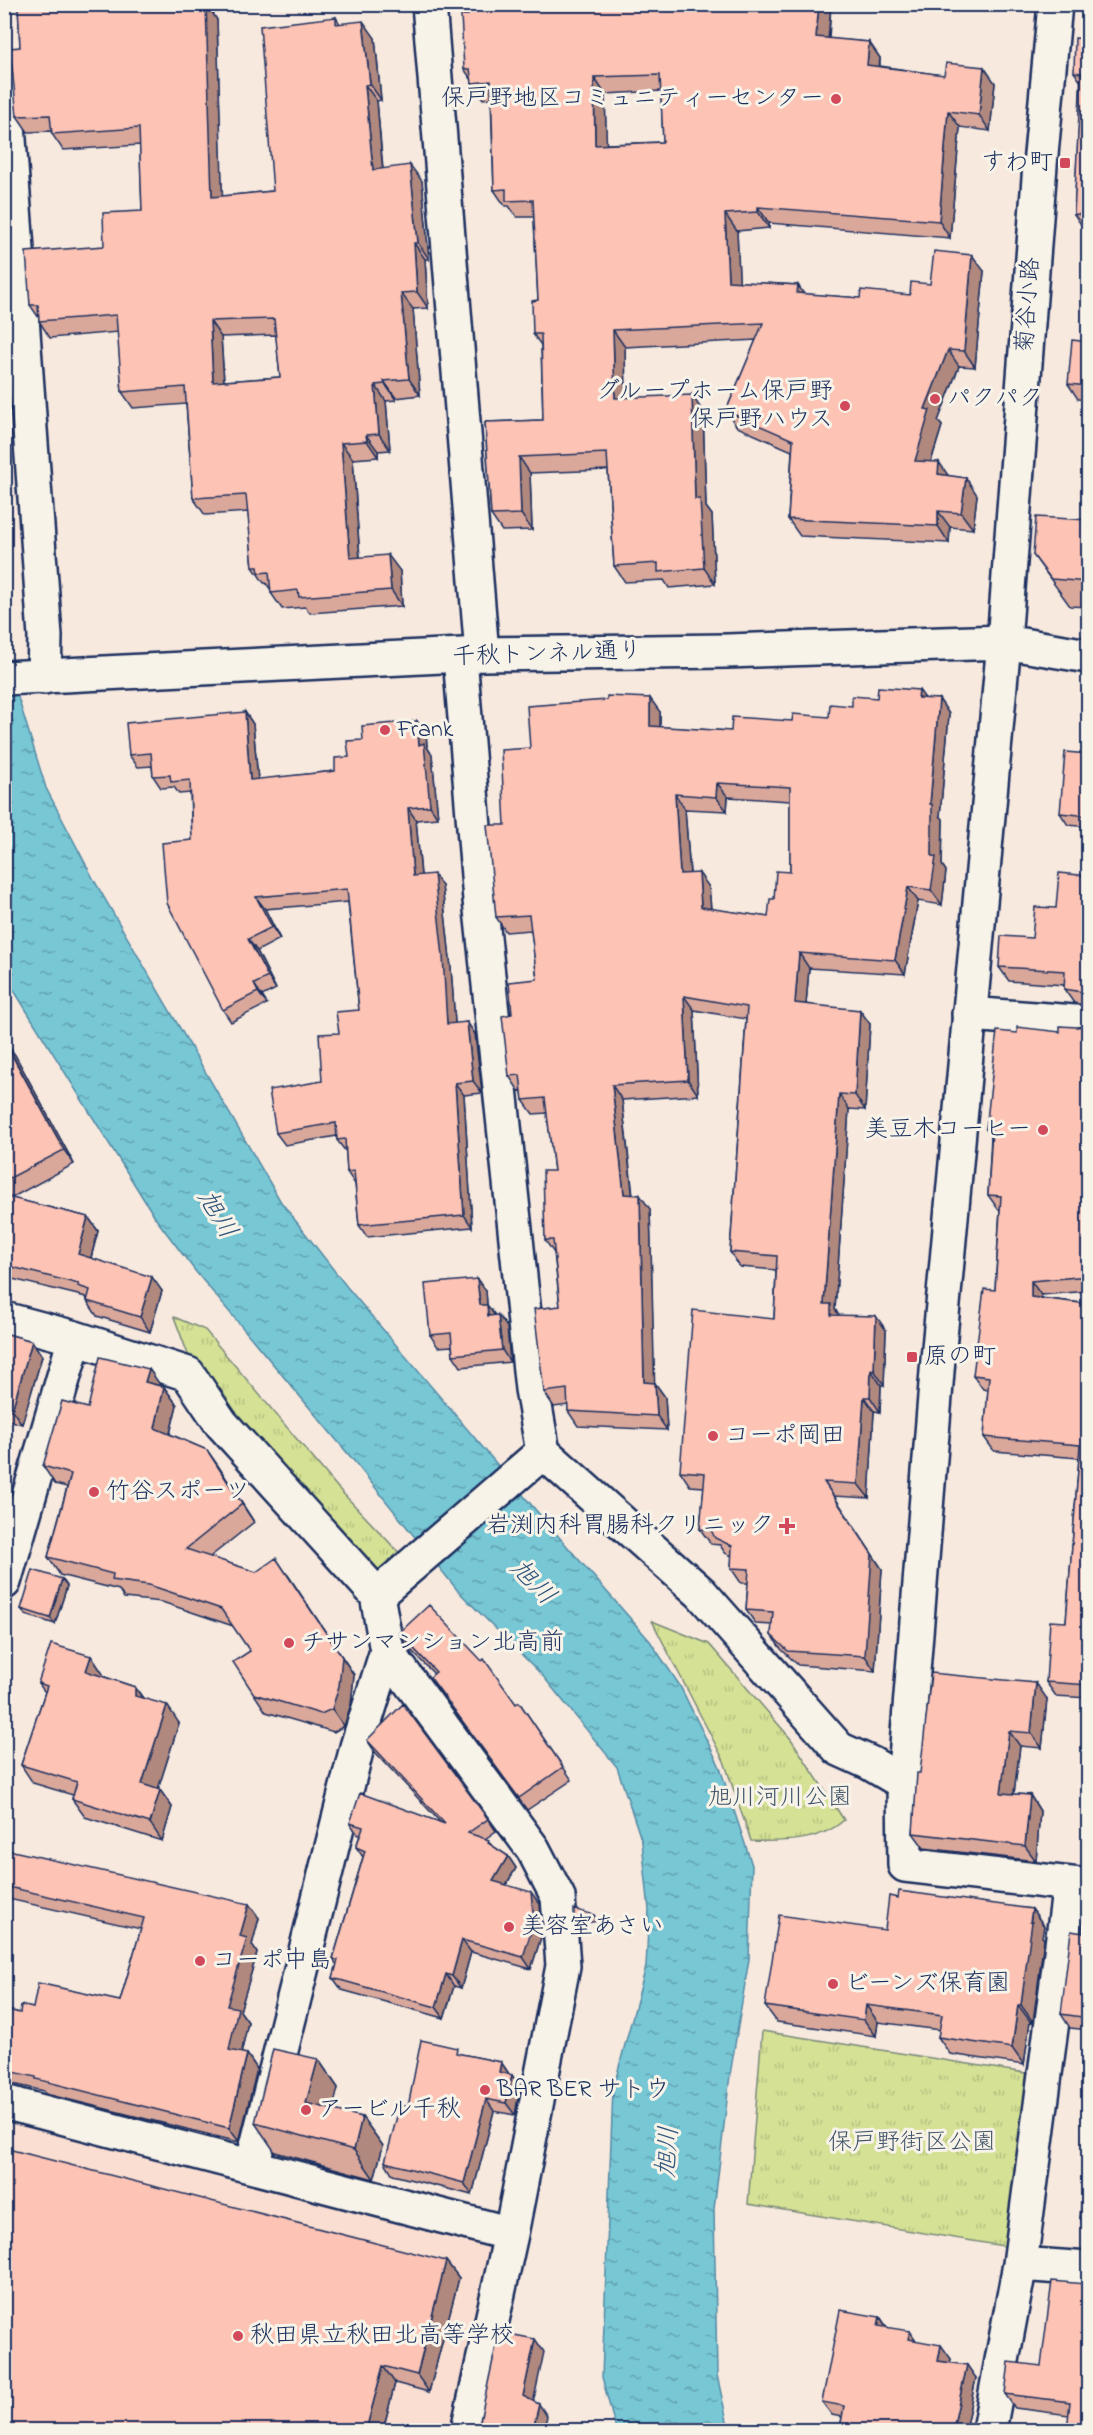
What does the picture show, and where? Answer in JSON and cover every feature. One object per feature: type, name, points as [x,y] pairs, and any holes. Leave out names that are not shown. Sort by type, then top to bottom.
[{"type":"street","points":[[377,1595],[532,1463],[532,1389],[482,924],[471,655],[429,4]]},
{"type":"street","name":"菊谷小路","points":[[1055,4],[1040,165],[1004,642],[938,1359],[904,1784],[905,1864],[1079,1885]]},
{"type":"street","points":[[4,70],[45,636],[21,678]]},
{"type":"street","name":"千秋トンネル通り","points":[[21,678],[471,655],[727,651],[1004,642],[1089,656]]},
{"type":"street","points":[[969,1014],[1089,1023]]},
{"type":"street","points":[[4,1319],[75,1338],[188,1374],[221,1423],[377,1595],[387,1651],[533,1850],[558,1897],[563,1966],[511,2234],[468,2430]]},
{"type":"street","points":[[4,1582],[75,1338]]},
{"type":"street","points":[[532,1463],[701,1593],[839,1749],[870,1763],[904,1784]]},
{"type":"street","points":[[252,2166],[357,1748],[387,1651]]},
{"type":"street","points":[[989,2430],[1020,2264],[1079,1885]]},
{"type":"street","points":[[4,2102],[511,2234]]},
{"type":"street","points":[[1020,2264],[1089,2269]]},
{"type":"shaded area","name":"秋田県立秋田北高等学校","points":[[4,2117],[493,2242],[451,2430],[5,2430]]},
{"type":"green space","points":[[174,1317],[205,1330],[338,1488],[405,1559],[381,1582],[301,1497],[189,1357]]},
{"type":"green space","name":"旭川河川公園","points":[[652,1621],[709,1644],[791,1739],[844,1820],[824,1833],[812,1837],[788,1841],[751,1841],[724,1761]]},
{"type":"green space","name":"保戸野街区公園","points":[[762,2031],[1038,2075],[1015,2248],[748,2204]]},
{"type":"water","name":"旭川","points":[[4,652],[46,788],[95,882],[281,1202],[347,1287],[650,1641],[680,1686],[719,1765],[752,1865],[749,1959],[730,2075],[714,2209],[717,2375],[729,2430],[616,2430],[602,2377],[613,2089],[646,1967],[649,1910],[642,1842],[617,1767],[542,1675],[458,1591],[354,1461],[196,1272],[156,1219],[5,976]]},
{"type":"building","points":[[18,4],[206,4],[212,197],[273,191],[260,26],[336,17],[336,24],[363,21],[370,84],[365,85],[373,170],[410,165],[418,243],[414,243],[417,292],[401,293],[409,379],[384,381],[385,384],[375,385],[379,434],[366,435],[367,441],[341,443],[350,558],[388,555],[391,590],[299,597],[298,590],[271,593],[269,572],[259,573],[258,567],[253,567],[246,495],[193,498],[185,387],[122,392],[116,315],[39,321],[38,305],[30,305],[26,252],[104,246],[103,213],[142,211],[139,128],[52,134],[50,115],[17,116],[10,48],[20,47]],"holes":[[[274,319],[280,377],[213,382],[210,321]]]},
{"type":"building","points":[[467,4],[819,4],[816,37],[869,42],[867,65],[944,75],[946,63],[984,67],[979,115],[948,111],[939,221],[758,207],[758,212],[725,214],[728,281],[798,285],[797,293],[860,298],[861,290],[910,295],[911,282],[930,284],[934,251],[972,255],[964,351],[948,350],[925,409],[930,410],[915,461],[939,462],[938,474],[966,478],[961,513],[938,511],[938,526],[788,519],[793,440],[726,411],[763,323],[613,330],[615,398],[692,395],[695,499],[700,499],[704,568],[658,572],[658,563],[614,566],[607,453],[519,457],[521,514],[491,515],[485,422],[543,420],[541,334],[533,334],[532,301],[538,300],[533,200],[506,201],[506,189],[494,190],[491,81],[472,83],[470,69],[464,69],[461,15],[468,15]],"holes":[[[660,75],[663,142],[595,145],[594,77]]]},
{"type":"building","points":[[1075,38],[1089,39],[1089,215],[1074,214],[1081,73],[1074,72]]},
{"type":"building","points":[[1072,340],[1089,342],[1089,386],[1068,384]]},
{"type":"building","points":[[1036,517],[1089,520],[1089,582],[1051,579],[1033,555]]},
{"type":"building","points":[[878,687],[919,690],[918,698],[939,699],[930,804],[932,804],[932,856],[936,857],[931,890],[908,887],[895,960],[799,953],[795,1003],[860,1010],[855,1095],[839,1094],[824,1304],[831,1304],[831,1315],[876,1316],[874,1370],[871,1370],[870,1397],[864,1397],[858,1484],[824,1482],[872,1554],[865,1656],[788,1651],[771,1635],[773,1612],[746,1610],[749,1569],[731,1568],[732,1546],[715,1538],[711,1530],[700,1529],[705,1473],[680,1471],[693,1310],[774,1319],[777,1256],[730,1252],[747,1007],[684,996],[688,1080],[612,1085],[624,1194],[640,1195],[644,1382],[655,1383],[657,1416],[568,1411],[567,1389],[544,1392],[534,1309],[560,1306],[553,1240],[545,1240],[543,1171],[554,1171],[545,1098],[523,1100],[520,1075],[509,1076],[502,1016],[512,1014],[509,982],[537,979],[529,915],[496,917],[487,825],[505,825],[501,750],[530,748],[527,706],[607,700],[607,696],[650,698],[650,726],[731,731],[732,717],[792,721],[793,714],[829,717],[830,704],[852,706],[852,696],[877,698]],"holes":[[[717,783],[790,787],[790,872],[776,871],[774,899],[770,899],[768,917],[701,907],[699,873],[680,874],[675,794],[716,797]]]},
{"type":"building","points":[[245,712],[250,780],[335,771],[335,758],[349,757],[347,741],[363,740],[362,726],[417,721],[419,745],[424,743],[430,806],[408,808],[413,876],[434,874],[443,956],[447,1024],[467,1022],[473,1081],[455,1083],[464,1215],[359,1225],[354,1171],[347,1172],[345,1139],[337,1140],[336,1123],[276,1133],[269,1090],[322,1081],[319,1034],[339,1033],[336,1012],[359,1010],[347,889],[256,897],[272,927],[248,939],[268,977],[254,984],[258,992],[223,1010],[167,903],[162,843],[192,840],[190,780],[171,782],[170,775],[153,776],[151,753],[129,755],[126,723]]},
{"type":"building","points":[[1065,752],[1089,754],[1089,816],[1060,813]]},
{"type":"building","points":[[1059,873],[1089,876],[1089,993],[1064,989],[1065,971],[999,967],[1001,936],[1032,938],[1035,907],[1056,908]]},
{"type":"building","points":[[1089,1024],[1089,1276],[1031,1281],[1031,1297],[1089,1304],[1089,1685],[1046,1682],[1050,1621],[1066,1622],[1080,1445],[984,1437],[989,1377],[973,1375],[984,1289],[995,1290],[1001,1196],[988,1195],[992,1129],[986,1129],[997,1031],[1017,1033],[1017,1027],[1060,1032],[1060,1026],[1077,1027]]},
{"type":"building","points":[[4,1041],[64,1150],[4,1181]]},
{"type":"building","points":[[4,1196],[88,1217],[78,1254],[152,1277],[140,1317],[87,1301],[90,1290],[78,1286],[79,1284],[4,1265]]},
{"type":"building","points":[[477,1279],[480,1305],[487,1305],[488,1316],[498,1315],[502,1350],[453,1355],[451,1333],[430,1335],[425,1284]]},
{"type":"building","points":[[4,1333],[32,1341],[12,1410],[4,1408]]},
{"type":"building","points":[[100,1357],[149,1369],[145,1382],[164,1387],[155,1428],[207,1450],[242,1504],[186,1549],[256,1572],[276,1558],[342,1657],[339,1686],[332,1709],[321,1714],[254,1694],[233,1662],[250,1651],[221,1609],[149,1585],[112,1580],[113,1574],[48,1557],[71,1474],[43,1466],[62,1401],[88,1408]]},
{"type":"building","points":[[33,1570],[62,1579],[50,1618],[21,1609]]},
{"type":"building","points":[[429,1605],[482,1661],[484,1659],[516,1704],[519,1702],[563,1767],[519,1798],[430,1677],[436,1672],[399,1633]]},
{"type":"building","points":[[51,1644],[91,1656],[86,1671],[135,1687],[135,1696],[167,1705],[142,1784],[160,1790],[150,1823],[72,1799],[77,1782],[21,1765],[47,1686],[38,1683]]},
{"type":"building","points":[[931,1673],[1036,1683],[1031,1733],[1009,1731],[1001,1793],[1030,1795],[1025,1846],[913,1833],[917,1773],[920,1773]]},
{"type":"building","points":[[403,1704],[488,1819],[468,1833],[489,1840],[488,1843],[508,1856],[493,1881],[531,1892],[534,1922],[523,1957],[462,1940],[452,1976],[446,1974],[436,2007],[333,1978],[338,1960],[333,1959],[365,1851],[356,1847],[363,1827],[350,1823],[360,1793],[445,1824],[367,1740]]},
{"type":"building","points":[[4,1849],[249,1904],[240,1936],[247,1938],[227,2006],[238,2008],[229,2050],[247,2054],[229,2128],[4,2070],[4,2009],[20,2013],[21,2005],[33,2008],[38,1983],[120,2001],[144,1918],[4,1886]]},
{"type":"building","points":[[899,1891],[1032,1909],[1021,2005],[1018,2005],[1012,2048],[938,2037],[942,2015],[866,2005],[864,2020],[765,2006],[779,1915],[885,1930],[889,1896],[898,1898]]},
{"type":"building","points":[[574,1909],[594,1915],[574,1918]]},
{"type":"building","points":[[1071,1931],[1089,1934],[1089,2018],[1061,2014]]},
{"type":"building","points":[[421,2040],[457,2048],[456,2053],[501,2062],[499,2072],[512,2075],[506,2103],[486,2099],[464,2183],[385,2162],[400,2105],[408,2107]]},
{"type":"building","points":[[273,2049],[318,2059],[306,2103],[362,2117],[354,2150],[255,2123]]},
{"type":"building","points":[[1087,2074],[1089,2074],[1089,2120],[1083,2120]]},
{"type":"building","name":"秋田県立秋田北高等学校","points":[[4,2148],[446,2261],[417,2375],[383,2366],[366,2430],[4,2430]]},
{"type":"building","points":[[1083,2181],[1089,2181],[1089,2219],[1080,2218]]},
{"type":"building","points":[[1089,2270],[1089,2430],[1067,2430],[1070,2402],[1005,2394],[1009,2362],[1041,2366],[1052,2281],[1085,2284],[1086,2273]]},
{"type":"building","points":[[840,2310],[880,2317],[878,2326],[910,2331],[908,2339],[941,2345],[938,2361],[967,2365],[953,2429],[933,2426],[932,2430],[840,2429],[844,2406],[822,2402]]},
{"type":"building","points":[[499,2332],[535,2339],[523,2396],[539,2404],[533,2430],[478,2430]]},
{"type":"place","name":"保戸野地区コミュニティーセンター","points":[[836,99]]},
{"type":"place","name":"すわ町","points":[[1065,163]]},
{"type":"place","name":"パクパク","points":[[935,399]]},
{"type":"place","name":"グループホーム保戸野 保戸野ハウス","points":[[845,406]]},
{"type":"place","name":"Frank","points":[[385,730]]},
{"type":"place","name":"美豆木コーヒー","points":[[1043,1130]]},
{"type":"place","name":"原の町","points":[[912,1357]]},
{"type":"place","name":"コーポ岡田","points":[[713,1436]]},
{"type":"place","name":"竹谷スポーツ","points":[[94,1492]]},
{"type":"place","name":"岩渕内科胃腸科クリニック","points":[[787,1526]]},
{"type":"place","name":"チサンマンション北高前","points":[[289,1643]]},
{"type":"place","name":"美容室あさい","points":[[509,1927]]},
{"type":"place","name":"コーポ中島","points":[[200,1961]]},
{"type":"place","name":"ビーンズ保育園","points":[[833,1984]]},
{"type":"place","name":"BAR BER サトウ","points":[[485,2090]]},
{"type":"place","name":"アービル千秋","points":[[306,2110]]},
{"type":"place","name":"秋田県立秋田北高等学校","points":[[238,2336]]}]
